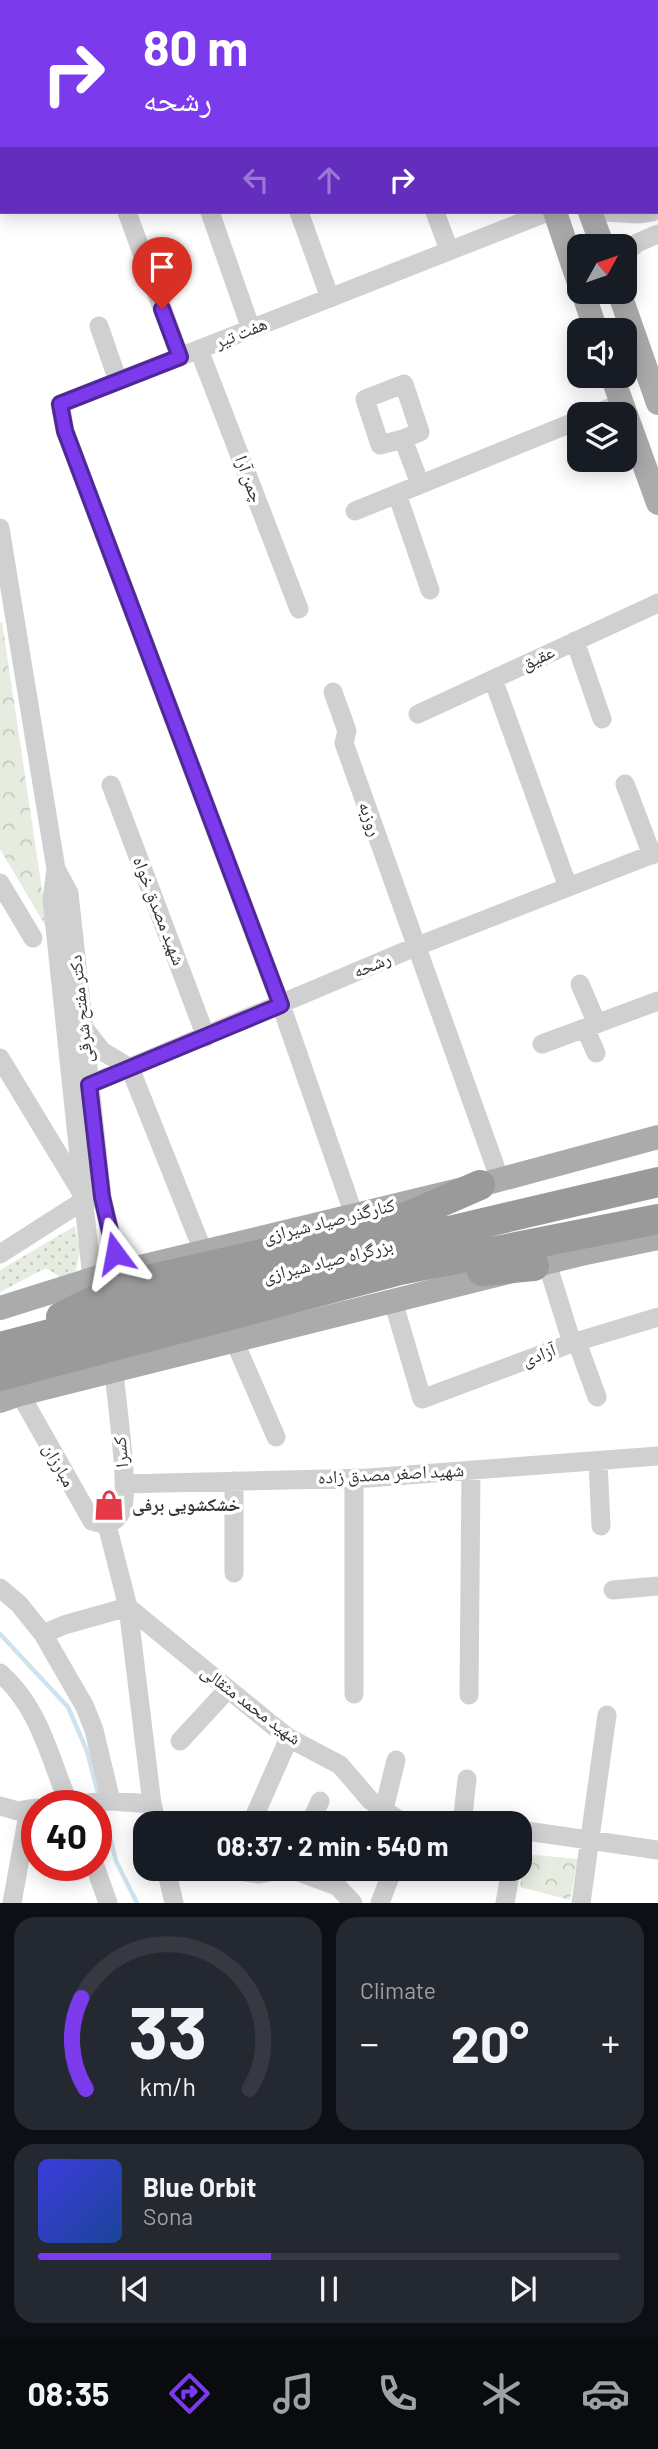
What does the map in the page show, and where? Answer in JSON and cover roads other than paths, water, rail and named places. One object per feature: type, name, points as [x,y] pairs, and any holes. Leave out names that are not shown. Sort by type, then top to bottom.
[{"type":"highway","name":"بزرگراه صیاد شیرازی","points":[[6,1372],[599,1194],[658,1179]]},
{"type":"highway","points":[[6,1372],[126,1285],[386,1226],[490,1182]]},
{"type":"highway","name":"بزرگراه صیاد شیرازی","points":[[6,1372],[400,1270],[658,1219]]},
{"type":"highway","points":[[6,1372],[164,1344],[452,1275],[541,1264]]},
{"type":"main road","points":[[556,214],[567,248]]},
{"type":"main road","points":[[591,214],[598,234]]},
{"type":"main road","points":[[623,304],[658,403]]},
{"type":"main road","points":[[637,446],[658,503]]},
{"type":"main road","name":"کنارگذر صیاد شیرازی","points":[[0,1308],[130,1269],[490,1182],[658,1137]]},
{"type":"main road","points":[[6,1372],[114,1371],[541,1264],[658,1238]]},
{"type":"street","points":[[128,214],[180,357]]},
{"type":"street","points":[[211,214],[251,329]]},
{"type":"street","points":[[300,214],[330,298]]},
{"type":"street","points":[[436,214],[449,250]]},
{"type":"street","name":"هفت تیر","points":[[281,1005],[65,431],[60,404],[543,214]]},
{"type":"street","points":[[637,243],[658,234]]},
{"type":"street","points":[[99,326],[118,381]]},
{"type":"street","name":"چمن آرا","points":[[199,350],[299,609]]},
{"type":"street","points":[[355,511],[567,425]]},
{"type":"street","points":[[403,439],[420,484]]},
{"type":"street","points":[[397,494],[430,590]]},
{"type":"street","name":"دکتر مفتح شرقی","points":[[0,528],[3,566],[56,869],[52,899],[82,1088],[94,1198],[92,1279]]},
{"type":"street","name":"عقیق","points":[[418,714],[658,603]]},
{"type":"street","points":[[575,641],[602,719]]},
{"type":"street","points":[[493,679],[568,887]]},
{"type":"street","name":"روزبه","points":[[333,692],[347,732],[344,743],[415,947],[490,1182]]},
{"type":"street","points":[[625,784],[655,854]]},
{"type":"street","name":"شهید مصدق خواه","points":[[111,785],[206,1037]]},
{"type":"street","name":"رشحه","points":[[82,1088],[415,947],[655,854]]},
{"type":"street","name":"دکتر مفتح شرقی","points":[[56,869],[69,893],[83,1027],[82,1088]]},
{"type":"street","points":[[0,883],[33,938]]},
{"type":"street","points":[[580,984],[596,1053]]},
{"type":"street","points":[[542,1044],[658,1001]]},
{"type":"street","points":[[281,1005],[354,1215]]},
{"type":"street","points":[[83,1027],[102,1051],[130,1068],[204,1251]]},
{"type":"street","points":[[0,1058],[94,1198],[0,1254]]},
{"type":"street","name":"دکتر مفتح شرقی","points":[[94,1198],[115,1253],[130,1269]]},
{"type":"street","points":[[541,1264],[597,1397]]},
{"type":"street","name":"آزادی","points":[[393,1301],[422,1399],[574,1342],[658,1317]]},
{"type":"street","points":[[234,1340],[276,1437]]},
{"type":"street","name":"کسرا","points":[[107,1525],[117,1518],[124,1507],[114,1371]]},
{"type":"street","name":"مبارزان","points":[[6,1372],[92,1521],[107,1525]]},
{"type":"street","name":"شهید اصغر مصدق زاده","points":[[124,1484],[354,1478],[658,1456]]},
{"type":"street","points":[[598,1461],[601,1526]]},
{"type":"street","points":[[469,1695],[471,1470]]},
{"type":"street","points":[[354,1478],[354,1694]]},
{"type":"street","points":[[234,1481],[234,1573]]},
{"type":"street","points":[[107,1525],[128,1607],[154,1811]]},
{"type":"street","points":[[613,1590],[658,1586]]},
{"type":"street","points":[[0,1588],[19,1604],[43,1634],[85,1707],[94,1730],[108,1790]]},
{"type":"street","points":[[43,1634],[64,1625],[128,1607]]},
{"type":"street","name":"شهید محمد مثقالی","points":[[128,1607],[289,1738],[340,1765],[370,1800],[387,1811]]},
{"type":"street","points":[[0,1673],[18,1689],[49,1746],[63,1790]]},
{"type":"street","points":[[180,1741],[228,1689]]},
{"type":"street","points":[[581,1903],[607,1715]]},
{"type":"street","points":[[257,1811],[289,1738]]},
{"type":"street","points":[[384,1809],[396,1760]]},
{"type":"street","points":[[463,1811],[467,1779]]},
{"type":"street","points":[[112,1801],[152,1804]]},
{"type":"street","points":[[316,1811],[320,1801]]},
{"type":"street","points":[[0,1807],[21,1810]]},
{"type":"street","points":[[532,1831],[658,1850]]},
{"type":"street","points":[[12,1903],[21,1849]]},
{"type":"street","points":[[100,1881],[108,1903]]},
{"type":"street","points":[[169,1881],[174,1903]]},
{"type":"street","points":[[323,1881],[337,1886],[353,1903]]},
{"type":"street","points":[[380,1903],[388,1881]]},
{"type":"street","points":[[505,1903],[509,1881]]},
{"type":"waterway","points":[[0,1634],[68,1707],[87,1751],[97,1790]]},
{"type":"waterway","points":[[112,1845],[116,1861],[137,1903]]},
{"type":"place","name":"خشکشویی برفی","points":[[109,1505]]}]
